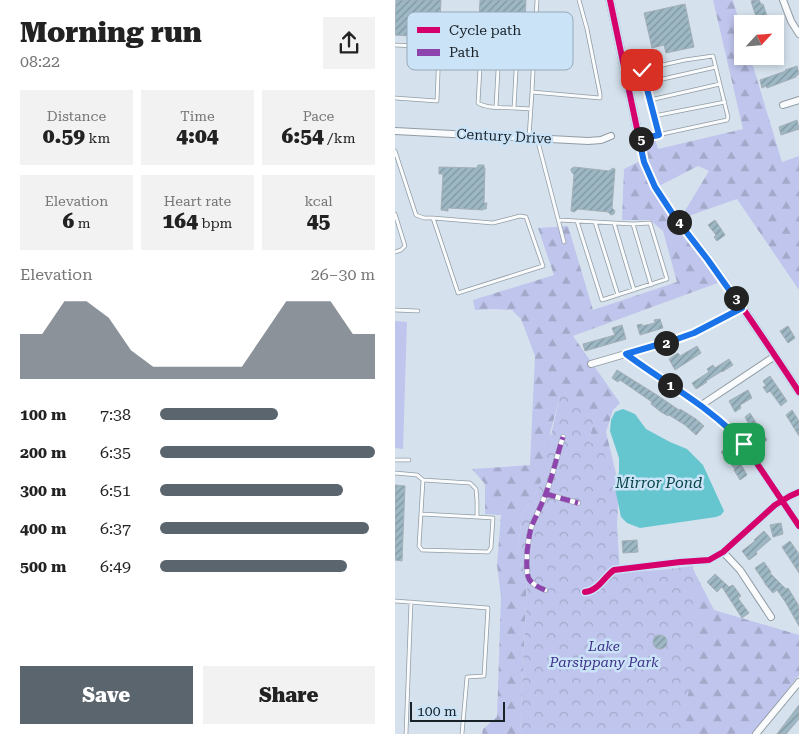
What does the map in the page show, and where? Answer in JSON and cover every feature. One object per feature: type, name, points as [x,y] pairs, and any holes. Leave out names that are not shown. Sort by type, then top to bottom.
[{"type":"street","points":[[610,0],[644,162],[655,187],[674,216],[742,308],[799,392]]},
{"type":"street","points":[[783,0],[791,21],[799,34]]},
{"type":"street","points":[[783,105],[799,100]]},
{"type":"street","name":"Century Drive","points":[[395,131],[588,141],[601,140],[611,136]]},
{"type":"street","points":[[591,364],[694,333],[742,308]]},
{"type":"street","points":[[626,354],[719,419],[733,432],[744,444],[799,526]]},
{"type":"street","points":[[700,406],[775,356]]},
{"type":"street","points":[[545,590],[537,587],[528,575],[529,538],[546,494],[563,437]]},
{"type":"street","points":[[585,592],[591,592],[595,589],[614,570],[709,560],[723,552],[782,500],[799,492]]},
{"type":"street","points":[[546,494],[578,503]]},
{"type":"street","points":[[723,552],[740,570],[771,617]]},
{"type":"street","points":[[756,734],[799,682]]},
{"type":"lane","points":[[531,92],[600,98],[587,29],[579,0]]},
{"type":"lane","points":[[626,73],[711,55],[715,58],[729,117],[728,120],[639,139]]},
{"type":"lane","points":[[645,83],[716,67]]},
{"type":"lane","points":[[395,98],[437,101],[438,70]]},
{"type":"lane","points":[[480,70],[478,102],[481,105],[531,108]]},
{"type":"lane","points":[[496,107],[498,70]]},
{"type":"lane","points":[[514,108],[516,70]]},
{"type":"lane","points":[[533,70],[531,92],[533,138],[564,242]]},
{"type":"lane","points":[[642,70],[659,135]]},
{"type":"lane","points":[[650,100],[721,84]]},
{"type":"lane","points":[[654,116],[725,102]]},
{"type":"lane","points":[[395,150],[416,216],[493,222],[520,216],[526,217],[543,266],[458,293],[433,218]]},
{"type":"lane","points":[[395,214],[405,246],[395,252]]},
{"type":"lane","points":[[559,220],[633,224],[650,223],[667,279],[602,300],[577,221]]},
{"type":"lane","points":[[595,222],[618,295]]},
{"type":"lane","points":[[614,223],[634,290]]},
{"type":"lane","points":[[633,224],[651,284]]},
{"type":"lane","points":[[395,310],[418,311]]},
{"type":"lane","points":[[395,460],[409,460]]},
{"type":"lane","points":[[395,473],[417,474],[423,480],[470,483],[476,489],[477,517]]},
{"type":"lane","points":[[421,514],[493,518],[491,548],[488,552],[422,550],[419,546],[423,480]]},
{"type":"lane","points":[[395,601],[488,608],[484,676],[467,677],[462,734]]},
{"type":"lane","points":[[406,734],[411,602]]},
{"type":"green space","points":[[713,0],[733,0],[737,15],[734,15],[734,65],[753,65],[782,162],[799,156],[799,290],[737,199],[680,219],[709,171],[698,166],[655,188],[723,281],[573,336],[620,403],[613,410],[606,432],[619,486],[589,442],[593,423],[560,396],[550,433],[555,448],[540,485],[522,515],[517,556],[527,580],[520,734],[482,734],[483,729],[497,717],[501,597],[497,565],[501,515],[485,514],[485,484],[472,469],[530,465],[535,356],[521,319],[512,310],[475,310],[473,300],[554,275],[538,228],[568,226],[593,310],[677,282],[663,231],[650,220],[622,220],[624,169],[644,159],[640,143],[655,139],[658,149],[743,129]]},
{"type":"green space","points":[[395,321],[407,322],[403,449],[395,448]]},
{"type":"green space","name":"Lake Parsippany Park","points":[[560,395],[587,404],[593,423],[589,442],[601,448],[619,486],[617,525],[620,575],[693,566],[698,646],[680,734],[520,734],[527,581],[517,556],[522,515],[540,485]]},
{"type":"green space","points":[[693,569],[714,610],[799,635],[799,675],[752,734],[631,734],[610,572]]},
{"type":"water","name":"Mirror Pond","points":[[623,409],[635,414],[646,429],[687,449],[703,465],[724,511],[721,515],[640,528],[627,523],[621,517],[615,488],[619,472],[619,458],[610,431],[611,420],[615,412]]},
{"type":"building","points":[[396,0],[441,0],[440,12],[407,12],[407,36],[395,35]]},
{"type":"building","points":[[480,0],[526,0],[525,12],[479,12]]},
{"type":"building","points":[[759,0],[763,4],[767,15],[755,15],[751,1]]},
{"type":"building","points":[[685,4],[694,47],[666,53],[664,45],[652,48],[644,13]]},
{"type":"building","points":[[797,66],[799,74],[796,77],[767,88],[766,86],[762,88],[760,80]]},
{"type":"building","points":[[797,120],[799,129],[781,135],[779,127]]},
{"type":"building","points":[[478,165],[484,165],[485,168],[484,203],[487,203],[486,209],[448,208],[448,211],[441,210],[443,174],[439,174],[439,167],[477,168]]},
{"type":"building","points":[[574,167],[609,171],[613,168],[615,169],[612,208],[615,211],[614,214],[578,209],[574,212],[571,211],[574,175],[571,169]]},
{"type":"building","points":[[715,220],[725,235],[717,241],[714,237],[716,235],[708,225]]},
{"type":"building","points":[[660,319],[663,328],[640,335],[637,325],[642,324],[642,326],[655,323],[654,320]]},
{"type":"building","points":[[622,325],[626,339],[585,351],[583,344],[615,335],[612,328]]},
{"type":"building","points":[[788,326],[795,338],[788,343],[780,331]]},
{"type":"building","points":[[697,346],[701,353],[675,370],[669,359],[678,353],[680,356]]},
{"type":"building","points":[[729,359],[733,365],[696,389],[692,383],[709,372],[707,369],[713,365],[715,368]]},
{"type":"building","points":[[617,370],[696,419],[704,426],[696,435],[685,425],[661,412],[651,404],[652,402],[620,380],[618,382],[612,378]]},
{"type":"building","points":[[770,376],[787,401],[781,406],[770,391],[767,393],[763,387],[766,386],[763,381]]},
{"type":"building","points":[[748,390],[752,398],[740,405],[741,408],[735,412],[729,401]]},
{"type":"building","points":[[792,410],[799,421],[799,436],[786,415]]},
{"type":"building","points":[[750,413],[767,440],[762,444],[745,417]]},
{"type":"building","points":[[727,447],[738,459],[747,475],[740,480],[735,469],[721,452]]},
{"type":"building","points":[[395,485],[405,486],[402,561],[395,560]]},
{"type":"building","points":[[781,523],[783,534],[773,537],[770,525]]},
{"type":"building","points":[[764,531],[771,539],[749,560],[742,551]]},
{"type":"building","points":[[637,540],[638,552],[623,553],[622,541]]},
{"type":"building","points":[[790,541],[799,554],[799,573],[782,547]]},
{"type":"building","points":[[764,562],[770,573],[786,589],[788,588],[799,606],[799,626],[777,590],[773,593],[755,568]]},
{"type":"building","points":[[715,574],[729,587],[733,585],[741,596],[738,598],[749,613],[742,618],[722,587],[717,592],[707,582]]},
{"type":"building","points":[[660,635],[665,637],[667,642],[665,647],[660,649],[655,647],[653,642],[655,637]]},
{"type":"building","points":[[799,705],[799,719],[786,734],[777,734]]},
{"type":"marked path","points":[[545,590],[529,579],[527,568],[528,544],[532,525],[543,501],[563,437]]},
{"type":"marked path","points":[[546,494],[578,503]]},
{"type":"cycle path","points":[[610,0],[644,162],[650,176],[664,202],[721,276],[799,392]]},
{"type":"cycle path","points":[[626,354],[719,419],[733,432],[744,444],[799,526]]},
{"type":"cycle path","points":[[585,592],[594,589],[614,570],[709,560],[723,552],[775,505],[799,492]]},
{"type":"route","points":[[642,70],[659,135],[639,139],[648,173],[674,216],[742,308],[694,333],[626,354],[719,419],[744,444]]}]
